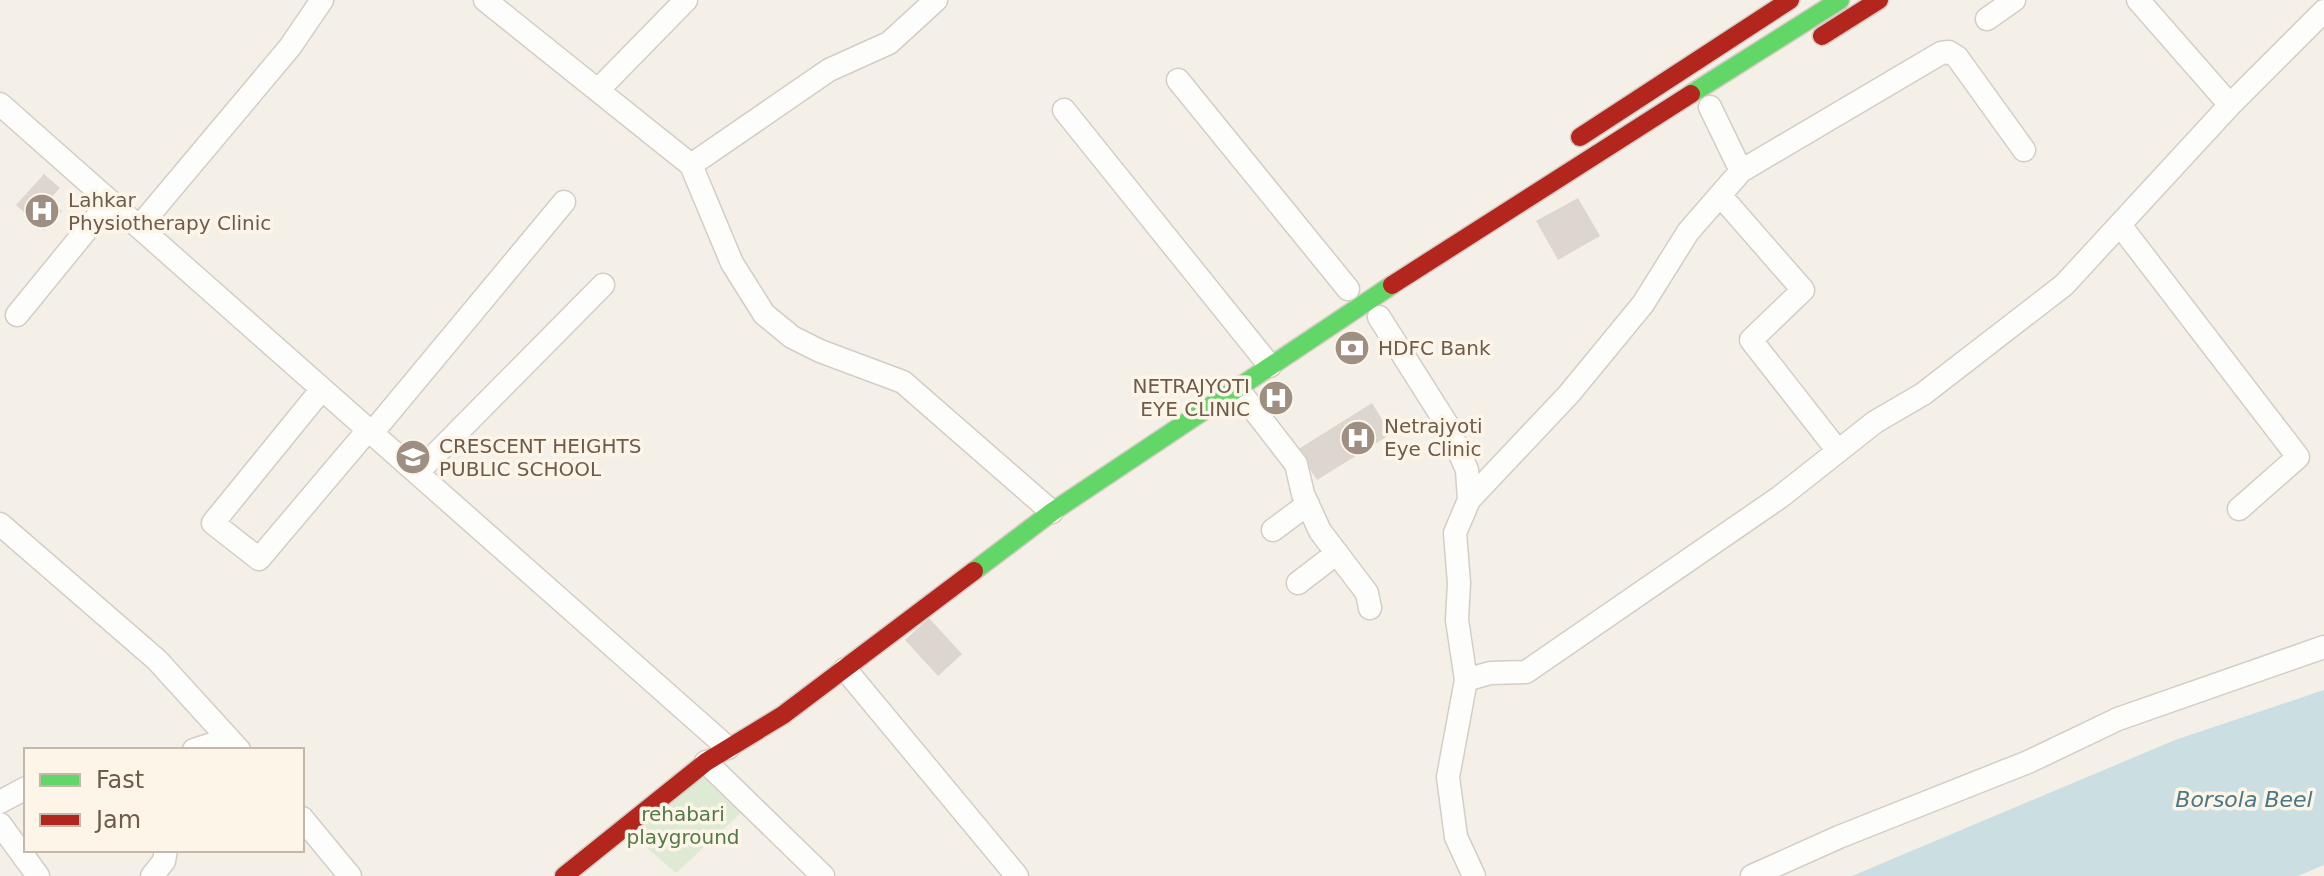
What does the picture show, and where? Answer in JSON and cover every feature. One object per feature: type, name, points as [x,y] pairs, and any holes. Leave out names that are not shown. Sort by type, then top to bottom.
[{"type":"main road","points":[[1565,147],[1790,0]]},
{"type":"main road","points":[[564,876],[706,762],[783,715],[1052,512],[1294,349],[1301,328],[1342,299],[1562,175],[1840,0]]},
{"type":"main road","points":[[1813,42],[1879,0]]},
{"type":"main road","points":[[1294,349],[1327,351]]},
{"type":"street","points":[[139,227],[290,47],[322,0]]},
{"type":"street","points":[[485,0],[691,165],[732,263],[764,314],[792,337],[820,351],[903,382],[1052,512]]},
{"type":"street","points":[[598,90],[686,0]]},
{"type":"street","points":[[691,165],[829,70],[889,43],[936,0]]},
{"type":"street","points":[[1987,19],[2014,0]]},
{"type":"street","points":[[2138,0],[2230,105]]},
{"type":"street","points":[[1466,680],[1490,673],[1526,672],[1780,497],[1875,422],[1923,394],[2064,285],[2230,105],[2324,11]]},
{"type":"street","points":[[1474,876],[1456,837],[1448,777],[1466,680],[1457,620],[1459,583],[1455,533],[1469,500],[1569,394],[1643,304],[1688,232],[1741,171],[1941,53],[1949,52],[1957,57],[2024,150]]},
{"type":"street","points":[[1178,80],[1342,299]]},
{"type":"street","points":[[0,104],[728,748]]},
{"type":"street","points":[[1710,107],[1741,171]]},
{"type":"street","points":[[1064,110],[1270,366]]},
{"type":"street","points":[[1720,195],[1803,290],[1751,340],[1838,451]]},
{"type":"street","points":[[17,315],[110,201]]},
{"type":"street","points":[[322,389],[213,523],[259,559],[564,202]]},
{"type":"street","points":[[2120,225],[2298,457],[2239,509]]},
{"type":"street","points":[[417,473],[603,285]]},
{"type":"street","points":[[1379,317],[1448,426],[1467,470],[1469,500]]},
{"type":"street","points":[[1237,388],[1296,464],[1320,531],[1367,593],[1370,608]]},
{"type":"street","points":[[1273,530],[1308,504]]},
{"type":"street","points":[[0,524],[157,660],[233,744]]},
{"type":"street","points":[[1298,583],[1337,553]]},
{"type":"street","points":[[1752,876],[1839,837],[2028,762],[2118,719],[2324,647]]},
{"type":"street","points":[[845,669],[1017,876]]},
{"type":"street","points":[[207,748],[233,744]]},
{"type":"street","points":[[706,762],[823,876]]},
{"type":"street","points":[[0,802],[24,789]]},
{"type":"street","points":[[304,820],[350,876]]},
{"type":"street","points":[[0,824],[38,876]]},
{"type":"street","points":[[152,876],[164,861],[166,852]]},
{"type":"green space","name":"rehabari playground","points":[[703,770],[744,810],[676,873],[629,832]]},
{"type":"water","name":"Borsola Beel","points":[[2324,690],[2324,865],[2298,876],[1852,876],[2175,740]]},
{"type":"building","points":[[44,174],[60,188],[50,199],[62,211],[44,230],[16,205]]},
{"type":"building","points":[[1578,198],[1600,236],[1558,260],[1536,221]]},
{"type":"building","points":[[1372,403],[1391,434],[1317,480],[1297,450]]},
{"type":"building","points":[[929,618],[962,654],[938,676],[905,640]]},
{"type":"traffic: fast","points":[[1691,94],[1840,0]]},
{"type":"traffic: fast","points":[[974,571],[1052,512],[1392,285]]},
{"type":"traffic: jam","points":[[1580,137],[1790,0]]},
{"type":"traffic: jam","points":[[1822,36],[1879,0]]},
{"type":"traffic: jam","points":[[1392,285],[1691,94]]},
{"type":"traffic: jam","points":[[564,876],[706,762],[783,715],[974,571]]},
{"type":"place","name":"Lahkar Physiotherapy Clinic","points":[[42,211]]},
{"type":"place","name":"HDFC Bank","points":[[1352,348]]},
{"type":"place","name":"NETRAJYOTI EYE CLINIC","points":[[1276,398]]},
{"type":"place","name":"Netrajyoti Eye Clinic","points":[[1358,438]]},
{"type":"place","name":"CRESCENT HEIGHTS PUBLIC SCHOOL","points":[[413,457]]}]
